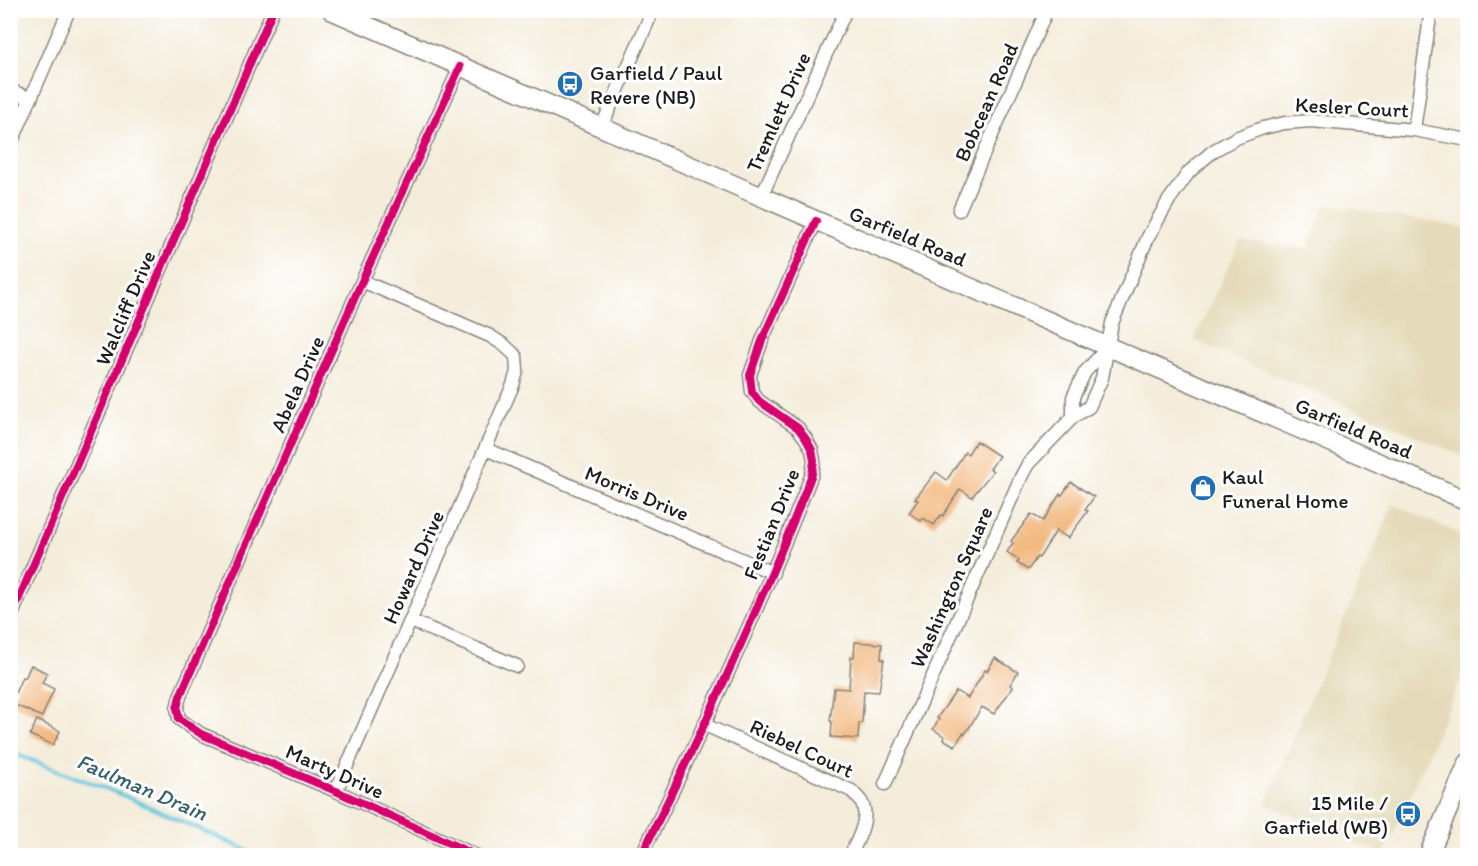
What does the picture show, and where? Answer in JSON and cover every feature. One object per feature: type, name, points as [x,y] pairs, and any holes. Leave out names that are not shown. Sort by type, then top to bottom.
[{"type":"main road","name":"Garfield Road","points":[[331,10],[1467,501]]},
{"type":"main road","points":[[1428,855],[1467,764]]},
{"type":"street","points":[[10,146],[69,10]]},
{"type":"street","name":"Walcliff Drive","points":[[10,619],[273,10]]},
{"type":"street","points":[[601,128],[653,10]]},
{"type":"street","name":"Tremlett Drive","points":[[761,197],[846,10]]},
{"type":"street","name":"Bobcean Road","points":[[959,210],[1047,10]]},
{"type":"street","points":[[1414,130],[1431,10]]},
{"type":"street","name":"Abela Drive","points":[[179,719],[177,708],[180,696],[362,281],[460,67]]},
{"type":"street","points":[[10,90],[31,99]]},
{"type":"street","name":"Kesler Court","points":[[1108,347],[1112,324],[1148,237],[1169,200],[1189,172],[1213,151],[1236,138],[1285,123],[1311,121],[1414,130],[1467,140]]},
{"type":"street","name":"Festian Drive","points":[[641,855],[705,725],[772,573],[812,474],[814,461],[812,450],[798,428],[759,401],[752,392],[750,375],[760,344],[816,221]]},
{"type":"street","name":"Howard Drive","points":[[336,791],[486,449],[517,371],[516,356],[490,336],[362,281]]},
{"type":"street","points":[[1072,417],[1073,397],[1085,372],[1108,347]]},
{"type":"street","name":"Washington Square","points":[[885,784],[1021,477],[1028,464],[1072,417],[1089,407],[1102,378],[1108,347]]},
{"type":"street","name":"Morris Drive","points":[[486,449],[772,573]]},
{"type":"street","points":[[411,621],[518,666]]},
{"type":"street","name":"Marty Drive","points":[[179,719],[201,734],[336,791],[477,855]]},
{"type":"street","name":"Riebel Court","points":[[705,725],[852,791],[862,802],[864,813],[862,826],[850,855]]},
{"type":"shaded area","points":[[1325,204],[1467,228],[1467,458],[1194,340],[1240,241],[1307,249]]},
{"type":"shaded area","points":[[1393,504],[1467,537],[1468,663],[1384,855],[1265,804]]},
{"type":"building","points":[[976,441],[999,456],[990,469],[993,471],[972,497],[960,489],[943,516],[941,515],[934,525],[923,518],[921,521],[909,513],[918,500],[915,499],[936,472],[947,480],[965,452],[968,454]]},
{"type":"building","points":[[1071,482],[1094,497],[1085,510],[1088,511],[1068,538],[1056,531],[1039,558],[1037,557],[1028,570],[1017,563],[1019,560],[1007,552],[1013,543],[1011,541],[1031,514],[1043,521],[1060,494],[1062,495]]},
{"type":"building","points":[[855,642],[882,644],[881,659],[884,659],[879,692],[864,691],[862,723],[859,723],[858,739],[831,737],[832,722],[830,721],[834,688],[849,689],[851,657],[854,657]]},
{"type":"building","points":[[995,658],[1018,672],[1010,685],[1013,687],[994,714],[982,707],[955,746],[933,729],[939,719],[937,718],[956,691],[968,698]]},
{"type":"building","points":[[31,665],[47,673],[42,683],[54,689],[42,717],[11,703],[22,677],[25,678]]},
{"type":"building","points":[[37,720],[60,731],[53,745],[30,735]]},
{"type":"waterway","name":"Faulman Drain","points":[[10,752],[120,794],[260,856]]},
{"type":"cycle path","points":[[10,619],[273,10]]},
{"type":"cycle path","points":[[460,67],[362,281],[180,696],[177,708],[179,719],[201,734],[336,791],[477,856]]},
{"type":"cycle path","points":[[641,856],[731,666],[812,474],[814,461],[812,450],[806,439],[798,428],[759,401],[752,392],[750,375],[763,338],[816,221]]},
{"type":"place","name":"Garfield / Paul Revere (NB)","points":[[570,84]]},
{"type":"place","name":"Kaul Funeral Home","points":[[1203,488]]},
{"type":"place","name":"15 Mile / Garfield (WB)","points":[[1408,814]]}]
